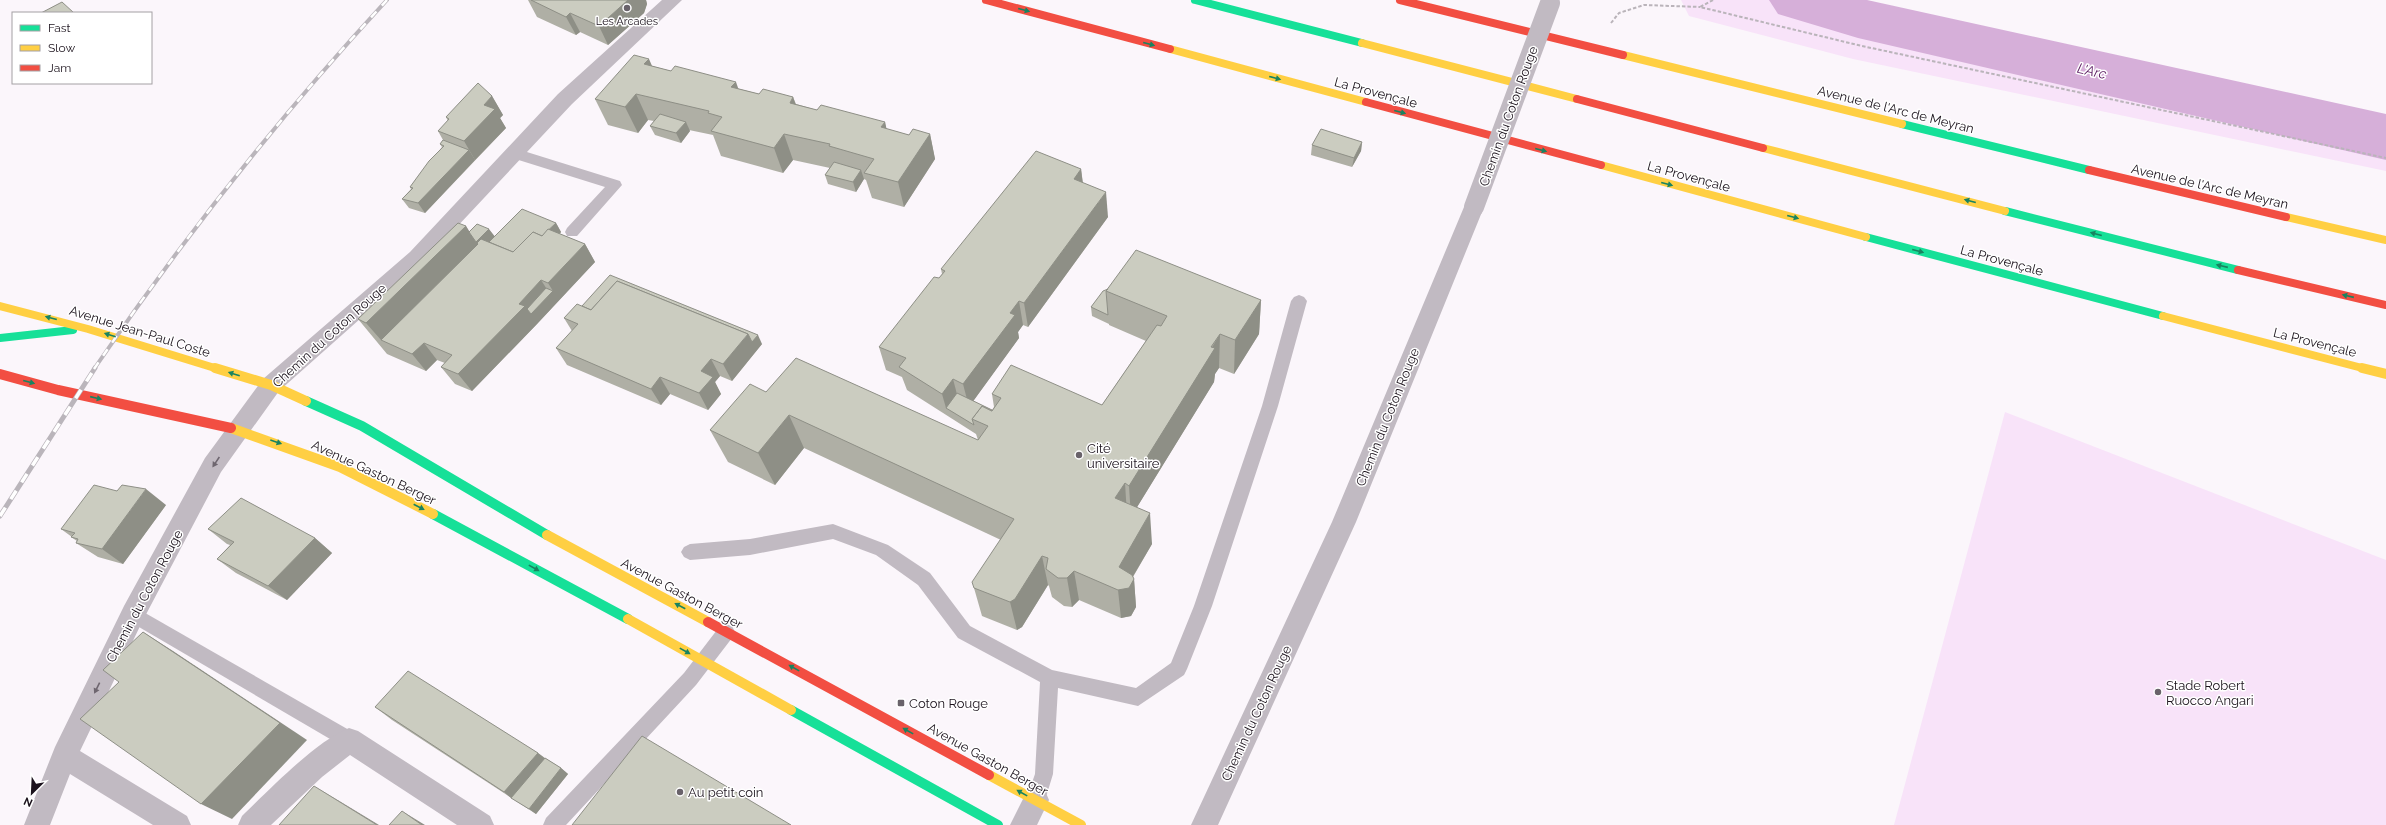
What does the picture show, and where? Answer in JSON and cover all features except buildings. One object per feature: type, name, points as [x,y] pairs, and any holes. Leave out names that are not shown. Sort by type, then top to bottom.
[{"type":"main road","name":"La Provençale","points":[[986,0],[2168,318],[2386,374]]},
{"type":"main road","points":[[1195,0],[2184,257],[2386,305]]},
{"type":"main road","name":"Avenue de l'Arc de Meyran","points":[[1400,0],[2227,204],[2386,240]]},
{"type":"main road","name":"Avenue Jean-Paul Coste","points":[[0,306],[88,329],[271,385]]},
{"type":"main road","points":[[0,338],[88,329]]},
{"type":"main road","points":[[0,374],[58,390],[239,430]]},
{"type":"main road","name":"Avenue Gaston Berger","points":[[271,385],[362,426],[503,511],[1081,825]]},
{"type":"main road","name":"Avenue Gaston Berger","points":[[239,430],[340,467],[494,545],[998,825]]},
{"type":"street","name":"Chemin du Coton Rouge","points":[[37,825],[64,756],[133,614],[214,465],[271,385],[416,257],[565,99],[674,0]]},
{"type":"street","name":"Chemin du Coton Rouge","points":[[1204,825],[1344,522],[1474,207],[1550,2]]},
{"type":"street","points":[[251,825],[312,768],[349,740],[481,825]]},
{"type":"street","points":[[64,756],[178,825]]},
{"type":"street","points":[[1023,825],[1036,800]]},
{"type":"lane","points":[[514,153],[615,185],[572,232]]},
{"type":"lane","points":[[690,552],[750,548],[833,531],[882,550],[924,579],[964,632],[1049,678],[1138,697],[1178,669],[1203,606],[1270,406],[1299,301]]},
{"type":"lane","points":[[133,614],[349,740]]},
{"type":"lane","points":[[553,825],[704,662],[726,632]]},
{"type":"lane","points":[[1036,800],[1044,774],[1049,678]]},
{"type":"path","points":[[1700,7],[1713,0]]},
{"type":"path","points":[[1608,26],[1619,13],[1644,5],[1700,7],[1862,46],[2386,158]]},
{"type":"shaded area","points":[[1681,0],[1799,0],[1858,18],[2386,137],[2386,171],[1853,59],[1689,16]]},
{"type":"shaded area","name":"Stade Robert Ruocco Angari","points":[[2005,412],[2386,560],[2386,825],[1894,825]]},
{"type":"waterway","name":"L'Arc","points":[[1799,0],[1858,18],[2386,137]]},
{"type":"railway","points":[[94,369],[162,272],[234,179],[309,88],[387,0]]},
{"type":"railway","points":[[0,516],[95,368]]},
{"type":"traffic: fast","points":[[1195,0],[1362,43]]},
{"type":"traffic: fast","points":[[1902,124],[2089,170]]},
{"type":"traffic: fast","points":[[2005,211],[2238,270]]},
{"type":"traffic: fast","points":[[1866,237],[2163,316]]},
{"type":"traffic: fast","points":[[0,338],[73,330]]},
{"type":"traffic: fast","points":[[306,401],[362,426],[503,511],[547,535]]},
{"type":"traffic: fast","points":[[433,514],[494,545],[628,619]]},
{"type":"traffic: fast","points":[[791,710],[998,825]]},
{"type":"traffic: slow","points":[[1362,43],[1577,99]]},
{"type":"traffic: slow","points":[[1170,49],[1366,102]]},
{"type":"traffic: slow","points":[[1623,55],[1902,124]]},
{"type":"traffic: slow","points":[[1763,148],[2005,211]]},
{"type":"traffic: slow","points":[[1601,165],[1866,237]]},
{"type":"traffic: slow","points":[[2286,217],[2386,240]]},
{"type":"traffic: slow","points":[[0,306],[88,329],[271,385],[306,401]]},
{"type":"traffic: slow","points":[[2163,316],[2386,374]]},
{"type":"traffic: slow","points":[[231,428],[340,467],[433,514]]},
{"type":"traffic: slow","points":[[547,535],[708,622]]},
{"type":"traffic: slow","points":[[628,619],[791,710]]},
{"type":"traffic: slow","points":[[989,775],[1081,825]]},
{"type":"traffic: jam","points":[[986,0],[1170,49]]},
{"type":"traffic: jam","points":[[1400,0],[1623,55]]},
{"type":"traffic: jam","points":[[1577,99],[1763,148]]},
{"type":"traffic: jam","points":[[1366,102],[1601,165]]},
{"type":"traffic: jam","points":[[2089,170],[2286,217]]},
{"type":"traffic: jam","points":[[2238,270],[2386,305]]},
{"type":"traffic: jam","points":[[0,374],[58,390],[231,428]]},
{"type":"traffic: jam","points":[[708,622],[989,775]]},
{"type":"place","name":"Les Arcades","points":[[627,8]]},
{"type":"place","name":"Cité universitaire","points":[[1079,455]]},
{"type":"place","name":"Stade Robert Ruocco Angari","points":[[2158,692]]},
{"type":"place","name":"Coton Rouge","points":[[901,703]]},
{"type":"place","name":"Au petit coin","points":[[680,792]]}]
